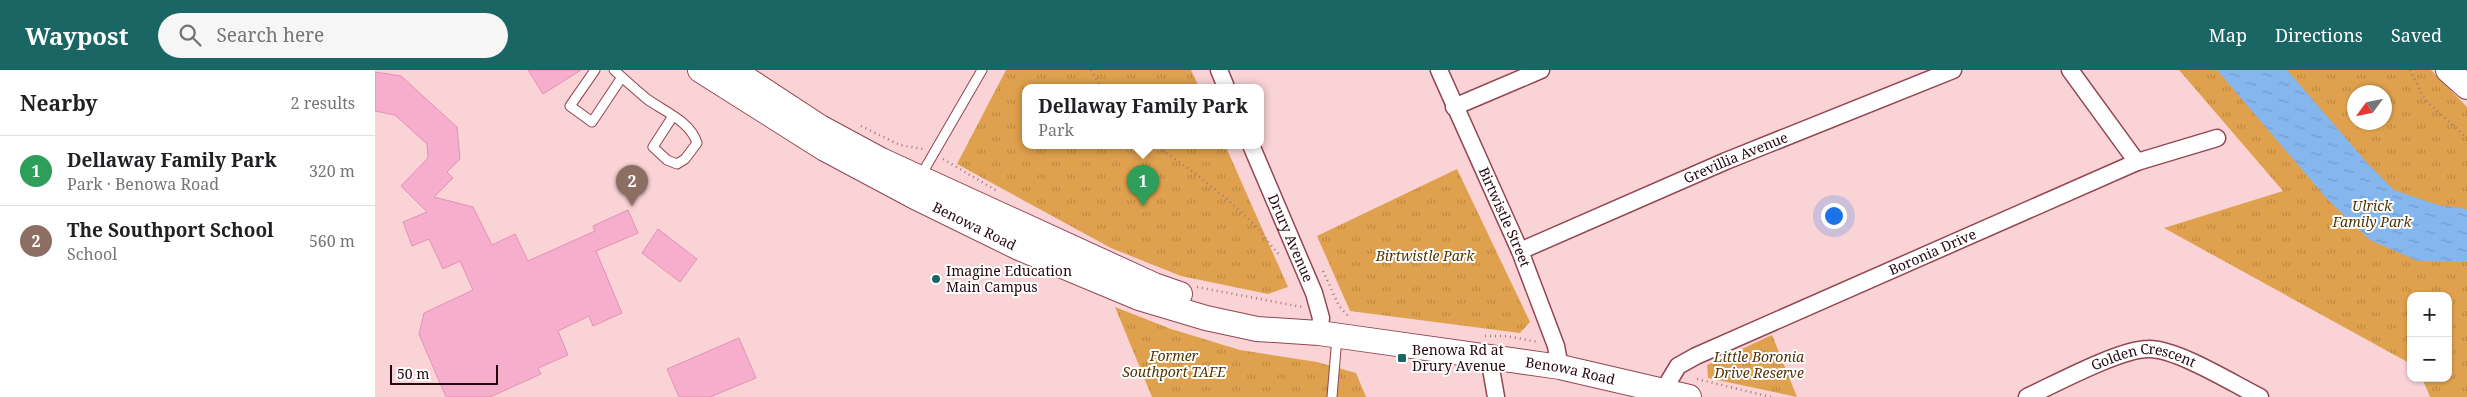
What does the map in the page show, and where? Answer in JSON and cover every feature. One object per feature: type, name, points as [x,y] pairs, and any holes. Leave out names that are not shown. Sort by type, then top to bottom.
[{"type":"main road","name":"Benowa Road","points":[[700,70],[825,149],[916,187]]},
{"type":"main road","name":"Benowa Road","points":[[733,70],[820,127],[881,160],[916,187],[1019,248],[1139,298],[1206,318],[1257,329],[1319,334],[1561,367],[1689,397]]},
{"type":"main road","points":[[2447,70],[2467,87]]},
{"type":"street","points":[[1219,70],[1226,84]]},
{"type":"street","name":"Birtwistle Street","points":[[1439,70],[1520,251],[1556,346],[1561,367]]},
{"type":"street","points":[[1455,107],[1541,70]]},
{"type":"street","name":"Grevillia Avenue","points":[[1520,251],[1726,161],[1953,70]]},
{"type":"street","points":[[2070,70],[2137,162]]},
{"type":"street","name":"Boronia Drive","points":[[1663,391],[1679,366],[1690,359],[2137,162],[2217,138]]},
{"type":"street","name":"Drury Avenue","points":[[1253,149],[1314,293],[1321,318],[1319,334]]},
{"type":"street","name":"Golden Crescent","points":[[2027,397],[2129,351],[2149,348],[2173,354],[2260,397]]},
{"type":"street","points":[[1489,357],[1496,397]]},
{"type":"lane","points":[[595,70],[570,106],[592,122],[622,77]]},
{"type":"lane","points":[[614,70],[648,99],[673,116],[694,134],[697,143],[685,159],[677,164],[667,160],[653,147],[673,116]]},
{"type":"lane","points":[[916,187],[981,70]]},
{"type":"lane","points":[[1319,334],[1332,397]]},
{"type":"path","points":[[1091,70],[1099,84]]},
{"type":"path","points":[[2409,70],[2425,100],[2467,138]]},
{"type":"path","points":[[857,124],[900,145],[921,148],[934,153],[1005,195]]},
{"type":"path","points":[[1195,287],[1294,307],[1318,308]]},
{"type":"green space","points":[[1006,70],[1191,70],[1198,84],[1022,84],[1022,149],[1227,149],[1288,287],[1268,294],[1181,276],[1111,248],[957,164]]},
{"type":"green space","name":"Ulrick Family Park","points":[[2179,70],[2431,70],[2467,107],[2467,397],[2430,397],[2424,382],[2452,382],[2452,292],[2407,292],[2407,362],[2164,228],[2283,191]]},
{"type":"green space","name":"Birtwistle Park","points":[[1457,169],[1530,322],[1520,333],[1350,311],[1317,236]]},
{"type":"green space","name":"Former Southport TAFE","points":[[1115,307],[1171,329],[1240,350],[1317,362],[1356,373],[1366,397],[1152,397]]},
{"type":"green space","name":"Little Boronia Drive Reserve","points":[[1772,335],[1797,397],[1708,378],[1707,365]]},
{"type":"water","points":[[2217,70],[2287,70],[2369,165],[2394,190],[2438,205],[2467,209],[2467,262],[2418,261],[2370,240],[2328,200]]},
{"type":"building","points":[[528,70],[581,70],[543,94]]},
{"type":"building","points":[[375,72],[401,76],[457,127],[460,159],[447,172],[453,178],[434,197],[473,207],[492,245],[515,234],[528,261],[595,231],[593,226],[628,210],[638,233],[596,251],[622,313],[593,326],[589,316],[558,331],[568,355],[538,368],[541,374],[490,397],[446,397],[419,334],[424,313],[473,290],[460,261],[443,269],[429,239],[412,246],[403,222],[427,212],[401,186],[428,158],[427,144],[395,115],[375,111]]},
{"type":"building","points":[[658,229],[697,259],[680,282],[642,253]]},
{"type":"building","points":[[739,338],[756,378],[710,397],[679,397],[667,369]]},
{"type":"place","name":"The Southport School","points":[[632,206]]},
{"type":"place","name":"Dellaway Family Park","points":[[1143,206]]},
{"type":"place","name":"Imagine Education Main Campus","points":[[936,279]]},
{"type":"place","name":"Benowa Rd at Drury Avenue","points":[[1402,358]]}]
